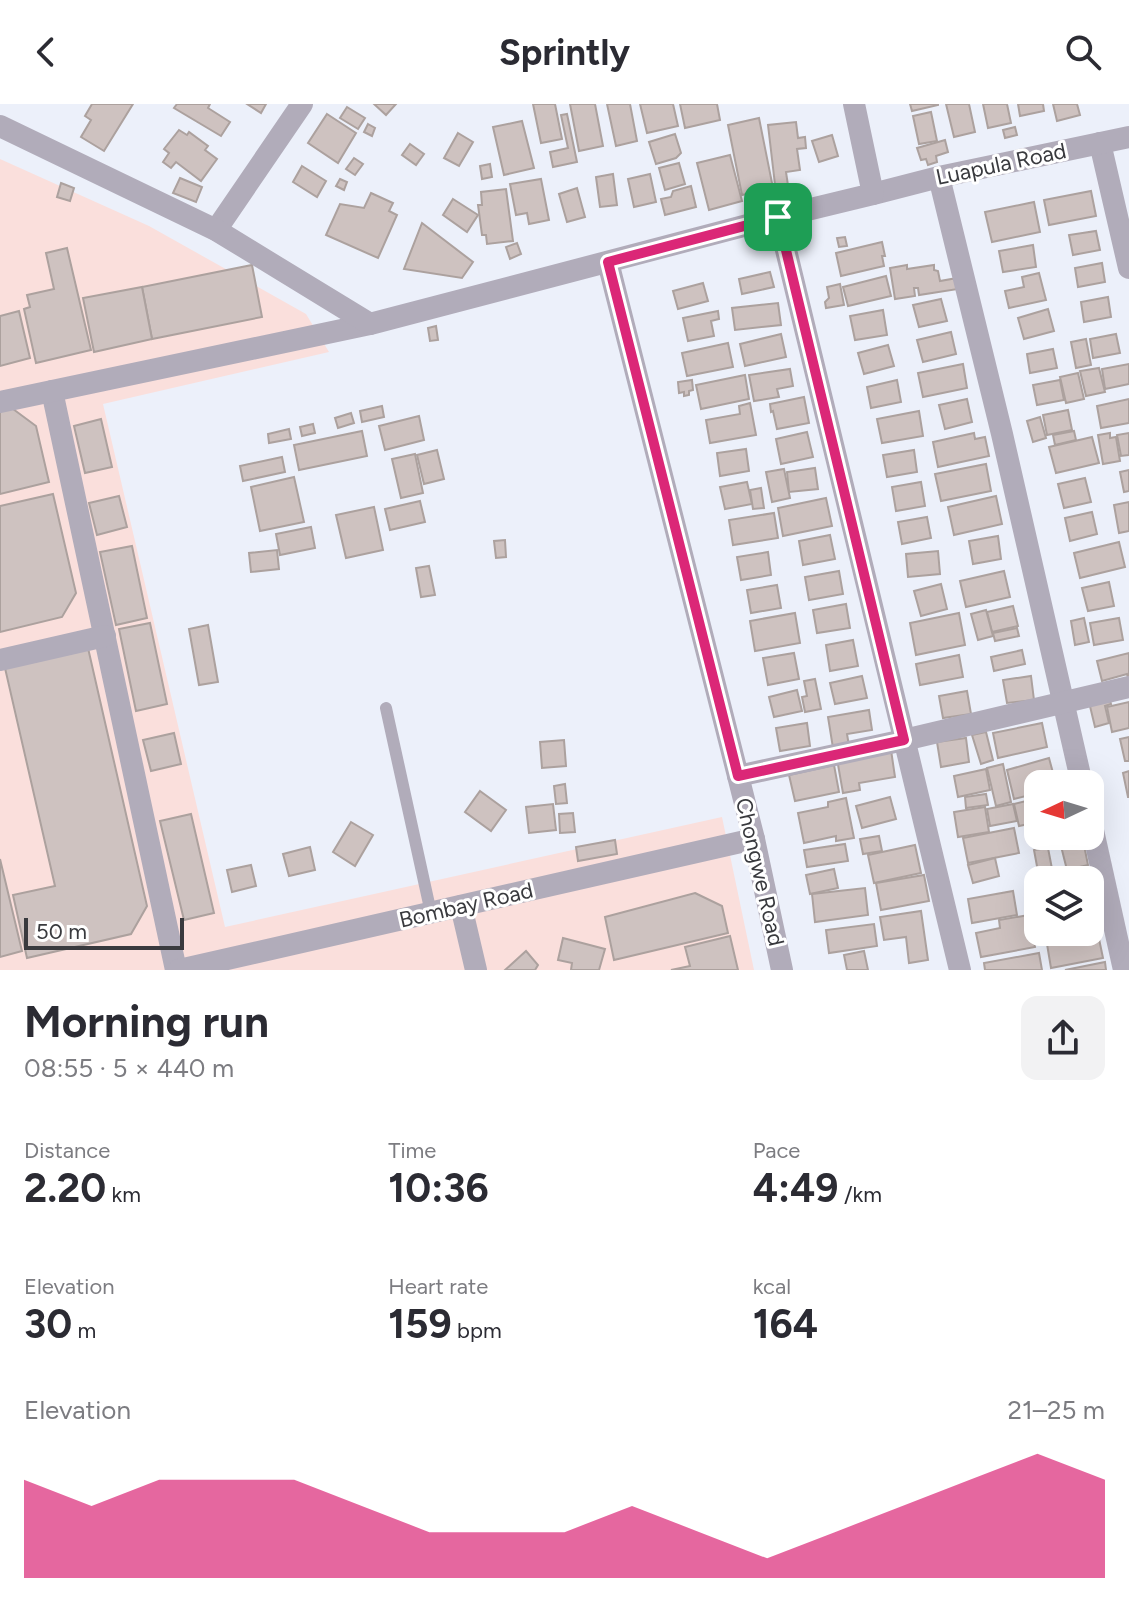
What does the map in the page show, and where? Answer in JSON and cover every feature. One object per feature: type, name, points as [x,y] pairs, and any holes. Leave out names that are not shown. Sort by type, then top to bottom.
[{"type":"street","points":[[216,230],[302,104]]},
{"type":"street","points":[[854,104],[873,194]]},
{"type":"street","points":[[0,126],[216,230],[370,324]]},
{"type":"street","name":"Luapula Road","points":[[0,402],[370,324],[939,177],[1129,137]]},
{"type":"street","points":[[1100,143],[1129,268]]},
{"type":"street","points":[[939,177],[1079,770]]},
{"type":"street","points":[[778,217],[960,970]]},
{"type":"street","name":"Chongwe Road","points":[[608,262],[754,839],[782,970]]},
{"type":"street","points":[[52,391],[178,970]]},
{"type":"street","points":[[0,660],[105,636]]},
{"type":"street","points":[[738,776],[1129,687]]},
{"type":"street","name":"Bombay Road","points":[[178,970],[754,839]]},
{"type":"street","points":[[1097,850],[1124,970]]},
{"type":"street","points":[[461,906],[476,970]]},
{"type":"lane","points":[[386,708],[431,913]]},
{"type":"shaded area","points":[[0,159],[149,226],[306,314],[329,352],[103,404],[225,927],[722,817],[754,970],[0,970]]},
{"type":"building","points":[[92,104],[133,104],[104,151],[81,137],[91,120],[85,116]]},
{"type":"building","points":[[177,104],[210,104],[208,108],[230,122],[221,136],[174,108]]},
{"type":"building","points":[[247,104],[266,104],[261,113]]},
{"type":"building","points":[[374,104],[396,104],[386,115]]},
{"type":"building","points":[[533,104],[555,104],[562,139],[541,143]]},
{"type":"building","points":[[570,104],[595,104],[603,146],[579,151]]},
{"type":"building","points":[[607,104],[630,104],[637,141],[616,146]]},
{"type":"building","points":[[640,104],[673,104],[678,126],[647,133]]},
{"type":"building","points":[[680,104],[717,104],[720,120],[685,128]]},
{"type":"building","points":[[910,104],[938,104],[938,105],[912,111]]},
{"type":"building","points":[[946,104],[969,104],[975,132],[954,137]]},
{"type":"building","points":[[983,104],[1007,104],[1011,123],[988,128]]},
{"type":"building","points":[[1018,104],[1043,104],[1044,111],[1020,116]]},
{"type":"building","points":[[1053,104],[1077,104],[1080,115],[1057,121]]},
{"type":"building","points":[[347,107],[365,118],[358,129],[340,118]]},
{"type":"building","points":[[931,112],[937,141],[919,144],[913,116]]},
{"type":"building","points":[[327,114],[356,133],[338,163],[308,143]]},
{"type":"building","points":[[567,114],[577,162],[553,167],[550,152],[568,148],[561,115]]},
{"type":"building","points":[[759,118],[773,188],[742,195],[728,125]]},
{"type":"building","points":[[522,121],[534,168],[504,175],[493,127]]},
{"type":"building","points":[[796,122],[798,138],[805,137],[806,148],[797,149],[800,170],[786,172],[789,192],[776,193],[768,125]]},
{"type":"building","points":[[368,124],[375,128],[372,136],[364,132]]},
{"type":"building","points":[[1015,127],[1017,135],[1005,138],[1003,130]]},
{"type":"building","points":[[179,130],[187,135],[189,132],[208,146],[205,150],[217,159],[201,181],[176,162],[171,168],[163,162],[169,153],[164,149]]},
{"type":"building","points":[[458,133],[473,142],[459,166],[444,158]]},
{"type":"building","points":[[675,134],[681,153],[676,158],[656,164],[649,142]]},
{"type":"building","points":[[832,135],[838,156],[819,162],[812,141]]},
{"type":"building","points":[[945,140],[948,152],[936,156],[937,162],[928,165],[926,159],[921,160],[917,148]]},
{"type":"building","points":[[410,144],[424,154],[416,165],[402,155]]},
{"type":"building","points":[[730,155],[742,201],[709,210],[697,163]]},
{"type":"building","points":[[354,158],[363,164],[355,175],[346,169]]},
{"type":"building","points":[[679,163],[685,184],[665,190],[659,168]]},
{"type":"building","points":[[490,164],[492,177],[482,179],[480,166]]},
{"type":"building","points":[[302,166],[326,181],[317,197],[293,182]]},
{"type":"building","points":[[613,174],[617,205],[600,207],[596,177]]},
{"type":"building","points":[[650,174],[656,202],[634,207],[628,179]]},
{"type":"building","points":[[180,178],[202,187],[196,202],[173,193]]},
{"type":"building","points":[[340,179],[347,182],[344,190],[336,186]]},
{"type":"building","points":[[541,179],[549,220],[529,224],[527,213],[516,215],[510,184]]},
{"type":"building","points":[[61,183],[74,188],[70,201],[57,197]]},
{"type":"building","points":[[691,186],[696,207],[665,215],[661,199],[671,197],[673,191]]},
{"type":"building","points":[[577,188],[585,217],[567,222],[559,194]]},
{"type":"building","points":[[506,189],[513,241],[487,244],[486,235],[482,235],[478,205],[482,205],[481,192]]},
{"type":"building","points":[[1091,191],[1096,216],[1049,225],[1044,200]]},
{"type":"building","points":[[371,193],[393,203],[389,211],[397,215],[378,258],[326,235],[340,204],[364,208]]},
{"type":"building","points":[[453,199],[478,215],[467,232],[443,215]]},
{"type":"building","points":[[1034,202],[1040,232],[992,242],[985,212]]},
{"type":"building","points":[[422,223],[473,262],[462,278],[404,269]]},
{"type":"building","points":[[1096,231],[1100,250],[1073,255],[1069,235]]},
{"type":"building","points":[[845,237],[847,246],[839,247],[837,238]]},
{"type":"building","points":[[882,242],[884,266],[841,276],[836,253]]},
{"type":"building","points":[[517,243],[521,254],[510,259],[506,247]]},
{"type":"building","points":[[1033,245],[1036,267],[1003,272],[999,251]]},
{"type":"building","points":[[67,248],[91,350],[36,363],[24,309],[30,307],[27,295],[54,289],[46,253]]},
{"type":"building","points":[[1102,263],[1105,282],[1078,287],[1075,268]]},
{"type":"building","points":[[252,265],[262,317],[152,339],[142,287]]},
{"type":"building","points":[[907,265],[907,269],[934,265],[940,281],[957,278],[958,289],[919,295],[918,288],[914,288],[915,296],[895,299],[890,268]]},
{"type":"building","points":[[770,272],[774,287],[742,294],[739,279]]},
{"type":"building","points":[[1039,273],[1046,300],[1009,308],[1005,291],[1024,287],[1022,277]]},
{"type":"building","points":[[886,276],[891,296],[848,306],[843,287]]},
{"type":"building","points":[[703,283],[708,301],[678,309],[673,291]]},
{"type":"building","points":[[840,284],[844,305],[826,308],[825,302],[829,298],[827,287]]},
{"type":"building","points":[[142,287],[152,339],[94,352],[83,298]]},
{"type":"building","points":[[1108,297],[1111,317],[1084,322],[1081,302]]},
{"type":"building","points":[[941,299],[947,321],[919,327],[913,305]]},
{"type":"building","points":[[778,303],[781,325],[735,330],[732,308]]},
{"type":"building","points":[[1048,309],[1054,331],[1024,339],[1018,318]]},
{"type":"building","points":[[883,310],[887,335],[855,340],[850,316]]},
{"type":"building","points":[[19,311],[30,358],[0,366],[0,316]]},
{"type":"building","points":[[718,311],[719,319],[711,321],[714,336],[688,341],[683,318]]},
{"type":"building","points":[[436,326],[438,340],[430,341],[428,328]]},
{"type":"building","points":[[951,332],[956,354],[923,362],[917,340]]},
{"type":"building","points":[[781,334],[786,357],[745,366],[740,344]]},
{"type":"building","points":[[1116,334],[1120,353],[1093,358],[1090,339]]},
{"type":"building","points":[[1086,339],[1091,365],[1076,368],[1071,342]]},
{"type":"building","points":[[728,343],[733,367],[687,376],[682,353]]},
{"type":"building","points":[[888,345],[894,366],[864,374],[858,353]]},
{"type":"building","points":[[1053,349],[1057,368],[1030,373],[1027,354]]},
{"type":"building","points":[[963,364],[967,388],[923,397],[918,373]]},
{"type":"building","points":[[1129,364],[1129,384],[1105,389],[1102,369]]},
{"type":"building","points":[[1099,368],[1105,392],[1086,396],[1080,371]]},
{"type":"building","points":[[790,369],[793,386],[777,389],[779,397],[754,401],[749,375]]},
{"type":"building","points":[[1078,373],[1084,399],[1066,403],[1060,377]]},
{"type":"building","points":[[745,375],[749,399],[701,409],[696,385]]},
{"type":"building","points":[[692,380],[693,390],[689,391],[689,395],[679,393],[678,382]]},
{"type":"building","points":[[897,380],[901,402],[871,408],[867,387]]},
{"type":"building","points":[[1060,380],[1064,400],[1037,405],[1033,385]]},
{"type":"building","points":[[804,397],[809,423],[777,429],[770,404]]},
{"type":"building","points":[[967,399],[972,422],[945,429],[939,405]]},
{"type":"building","points":[[1129,399],[1129,423],[1101,428],[1097,406]]},
{"type":"building","points":[[750,403],[756,435],[710,443],[706,420],[740,414],[739,406]]},
{"type":"building","points":[[9,406],[36,426],[49,482],[0,494],[0,408]]},
{"type":"building","points":[[382,406],[384,417],[362,422],[360,411]]},
{"type":"building","points":[[1068,410],[1072,430],[1047,435],[1043,415]]},
{"type":"building","points":[[919,411],[923,436],[882,443],[877,419]]},
{"type":"building","points":[[351,413],[354,423],[338,428],[335,418]]},
{"type":"building","points":[[419,416],[424,440],[385,450],[379,426]]},
{"type":"building","points":[[1040,417],[1046,438],[1033,442],[1027,421]]},
{"type":"building","points":[[101,419],[112,467],[85,473],[74,426]]},
{"type":"building","points":[[313,424],[315,433],[302,436],[300,427]]},
{"type":"building","points":[[289,429],[291,439],[269,443],[268,434]]},
{"type":"building","points":[[362,431],[367,456],[299,470],[294,445]]},
{"type":"building","points":[[1074,431],[1076,440],[1055,445],[1053,435]]},
{"type":"building","points":[[807,432],[813,457],[781,464],[776,439]]},
{"type":"building","points":[[974,433],[975,439],[985,437],[989,456],[938,467],[933,442]]},
{"type":"building","points":[[1110,433],[1110,438],[1116,437],[1120,461],[1103,464],[1098,435]]},
{"type":"building","points":[[1129,433],[1129,455],[1121,456],[1117,435]]},
{"type":"building","points":[[1092,437],[1099,463],[1056,473],[1049,447]]},
{"type":"building","points":[[746,449],[749,471],[720,476],[717,453]]},
{"type":"building","points":[[437,450],[444,479],[424,484],[417,455]]},
{"type":"building","points":[[914,450],[917,472],[887,477],[883,455]]},
{"type":"building","points":[[415,454],[423,493],[401,498],[392,459]]},
{"type":"building","points":[[282,457],[285,472],[243,481],[240,466]]},
{"type":"building","points":[[986,464],[991,491],[941,501],[935,474]]},
{"type":"building","points":[[815,468],[818,489],[789,492],[787,472]]},
{"type":"building","points":[[784,469],[790,498],[772,502],[766,472]]},
{"type":"building","points":[[1129,470],[1129,491],[1124,492],[1120,472]]},
{"type":"building","points":[[294,477],[304,522],[260,531],[251,487]]},
{"type":"building","points":[[1085,478],[1091,502],[1064,508],[1058,484]]},
{"type":"building","points":[[747,482],[752,504],[725,509],[720,487]]},
{"type":"building","points":[[921,482],[925,506],[896,511],[892,487]]},
{"type":"building","points":[[761,488],[764,508],[753,509],[750,490]]},
{"type":"building","points":[[53,494],[76,593],[62,617],[0,632],[0,506]]},
{"type":"building","points":[[119,496],[127,527],[97,535],[89,503]]},
{"type":"building","points":[[996,496],[1002,524],[954,535],[948,507]]},
{"type":"building","points":[[826,498],[832,526],[783,536],[778,508]]},
{"type":"building","points":[[420,501],[425,522],[390,530],[385,509]]},
{"type":"building","points":[[1129,502],[1129,531],[1119,533],[1114,505]]},
{"type":"building","points":[[374,507],[383,550],[346,558],[336,515]]},
{"type":"building","points":[[1092,512],[1097,534],[1070,541],[1065,518]]},
{"type":"building","points":[[774,513],[778,538],[733,545],[729,520]]},
{"type":"building","points":[[927,517],[931,538],[902,544],[898,522]]},
{"type":"building","points":[[311,527],[315,548],[280,555],[276,534]]},
{"type":"building","points":[[830,535],[835,559],[803,565],[799,541]]},
{"type":"building","points":[[998,536],[1001,559],[973,564],[969,541]]},
{"type":"building","points":[[505,540],[506,557],[496,558],[494,541]]},
{"type":"building","points":[[1119,542],[1125,567],[1080,578],[1074,553]]},
{"type":"building","points":[[132,546],[147,618],[116,625],[100,552]]},
{"type":"building","points":[[277,550],[279,569],[251,572],[249,553]]},
{"type":"building","points":[[938,551],[940,574],[908,577],[906,554]]},
{"type":"building","points":[[768,552],[771,575],[741,580],[737,557]]},
{"type":"building","points":[[429,566],[435,595],[421,597],[416,568]]},
{"type":"building","points":[[839,571],[843,594],[809,600],[805,577]]},
{"type":"building","points":[[1004,571],[1010,597],[966,607],[960,581]]},
{"type":"building","points":[[1109,582],[1114,606],[1088,611],[1082,588]]},
{"type":"building","points":[[941,584],[947,609],[921,616],[914,591]]},
{"type":"building","points":[[777,585],[781,608],[751,613],[747,590]]},
{"type":"building","points":[[846,604],[850,628],[817,633],[813,610]]},
{"type":"building","points":[[1013,606],[1018,626],[992,632],[987,612]]},
{"type":"building","points":[[986,610],[993,636],[978,640],[971,614]]},
{"type":"building","points":[[795,613],[800,643],[755,651],[750,621]]},
{"type":"building","points":[[959,613],[965,645],[916,655],[910,623]]},
{"type":"building","points":[[1084,618],[1089,642],[1075,645],[1071,621]]},
{"type":"building","points":[[1119,618],[1123,640],[1094,645],[1090,623]]},
{"type":"building","points":[[150,623],[167,704],[136,711],[119,629]]},
{"type":"building","points":[[208,625],[218,682],[199,685],[189,629]]},
{"type":"building","points":[[1017,628],[1019,636],[995,641],[993,633]]},
{"type":"building","points":[[853,640],[858,666],[830,671],[826,645]]},
{"type":"building","points":[[88,648],[147,906],[131,934],[27,958],[13,895],[55,886],[5,668]]},
{"type":"building","points":[[1022,650],[1025,664],[994,671],[991,657]]},
{"type":"building","points":[[794,653],[799,679],[768,685],[763,658]]},
{"type":"building","points":[[1129,653],[1129,681],[1127,674],[1102,681],[1097,661]]},
{"type":"building","points":[[959,655],[963,677],[920,685],[916,664]]},
{"type":"building","points":[[862,676],[867,698],[835,704],[830,683]]},
{"type":"building","points":[[1031,676],[1034,700],[1007,703],[1003,680]]},
{"type":"building","points":[[815,679],[821,709],[805,712],[802,697],[807,696],[804,681]]},
{"type":"building","points":[[797,690],[802,711],[774,717],[769,697]]},
{"type":"building","points":[[967,691],[971,714],[943,718],[939,696]]},
{"type":"building","points":[[1109,697],[1111,704],[1105,706],[1109,723],[1095,727],[1089,702]]},
{"type":"building","points":[[1129,702],[1129,728],[1112,732],[1107,707]]},
{"type":"building","points":[[869,710],[872,730],[847,734],[849,746],[833,748],[828,717]]},
{"type":"building","points":[[807,723],[810,746],[780,751],[776,728]]},
{"type":"building","points":[[1042,723],[1047,747],[998,758],[993,733]]},
{"type":"building","points":[[986,732],[993,760],[981,764],[972,735]]},
{"type":"building","points":[[174,733],[181,764],[151,771],[143,740]]},
{"type":"building","points":[[1129,737],[1129,761],[1125,761],[1120,739]]},
{"type":"building","points":[[966,738],[969,762],[941,767],[937,742]]},
{"type":"building","points":[[564,740],[566,766],[542,768],[540,742]]},
{"type":"building","points":[[891,750],[895,777],[859,783],[860,790],[843,793],[837,759]]},
{"type":"building","points":[[1049,758],[1052,770],[1024,770],[1024,796],[1014,799],[1007,770]]},
{"type":"building","points":[[1003,764],[1011,802],[996,806],[987,768]]},
{"type":"building","points":[[834,765],[839,792],[795,801],[789,775]]},
{"type":"building","points":[[986,769],[990,790],[958,797],[954,776]]},
{"type":"building","points":[[1129,771],[1129,797],[1128,797],[1123,773]]},
{"type":"building","points":[[565,784],[567,803],[556,804],[554,786]]},
{"type":"building","points":[[480,791],[506,810],[491,831],[465,812]]},
{"type":"building","points":[[986,794],[988,805],[966,808],[965,797]]},
{"type":"building","points":[[890,797],[896,819],[862,828],[856,806]]},
{"type":"building","points":[[846,798],[854,838],[836,841],[836,836],[804,843],[798,813],[828,807],[828,802]]},
{"type":"building","points":[[1024,802],[1024,825],[1019,826],[1014,804]]},
{"type":"building","points":[[553,804],[556,830],[529,833],[526,807]]},
{"type":"building","points":[[1013,804],[1017,821],[990,826],[987,809]]},
{"type":"building","points":[[985,807],[989,832],[958,837],[954,812]]},
{"type":"building","points":[[573,813],[575,832],[560,833],[559,814]]},
{"type":"building","points":[[191,814],[214,913],[184,920],[160,821]]},
{"type":"building","points":[[351,822],[373,835],[355,866],[333,852]]},
{"type":"building","points":[[1014,828],[1019,853],[968,863],[963,838]]},
{"type":"building","points":[[879,836],[882,851],[863,854],[860,839]]},
{"type":"building","points":[[615,840],[617,854],[578,861],[576,847]]},
{"type":"building","points":[[845,844],[848,861],[807,867],[804,850]]},
{"type":"building","points":[[915,845],[921,873],[874,883],[868,855]]},
{"type":"building","points":[[310,847],[315,870],[289,876],[283,854]]},
{"type":"building","points":[[1034,850],[1048,850],[1051,866],[1037,866]]},
{"type":"building","points":[[1062,850],[1085,850],[1088,865],[1066,866]]},
{"type":"building","points":[[995,858],[999,876],[973,883],[968,865]]},
{"type":"building","points":[[0,859],[22,951],[0,957]]},
{"type":"building","points":[[251,865],[256,886],[232,892],[227,870]]},
{"type":"building","points":[[834,869],[838,888],[810,894],[806,875]]},
{"type":"building","points":[[924,875],[929,901],[881,910],[876,883]]},
{"type":"building","points":[[865,888],[868,915],[815,922],[812,894]]},
{"type":"building","points":[[1013,891],[1017,915],[972,923],[968,899]]},
{"type":"building","points":[[695,893],[722,906],[728,933],[614,960],[605,917]]},
{"type":"building","points":[[921,911],[928,960],[909,963],[906,937],[884,940],[880,917]]},
{"type":"building","points":[[1024,916],[1024,946],[1035,947],[981,957],[976,933],[1000,928],[999,920]]},
{"type":"building","points":[[874,924],[877,946],[829,953],[826,930]]},
{"type":"building","points":[[730,936],[738,970],[671,970],[690,966],[685,947]]},
{"type":"building","points":[[563,938],[605,949],[599,970],[571,970],[572,963],[558,960]]},
{"type":"building","points":[[1047,946],[1100,946],[1103,958],[1051,968]]},
{"type":"building","points":[[526,951],[538,965],[535,970],[505,970]]},
{"type":"building","points":[[864,951],[868,970],[847,970],[844,955]]},
{"type":"building","points":[[1039,953],[1042,970],[985,970],[984,963]]},
{"type":"building","points":[[1105,962],[1106,970],[1065,970]]},
{"type":"route","points":[[778,217],[904,740],[738,776],[608,262],[778,217]]}]
